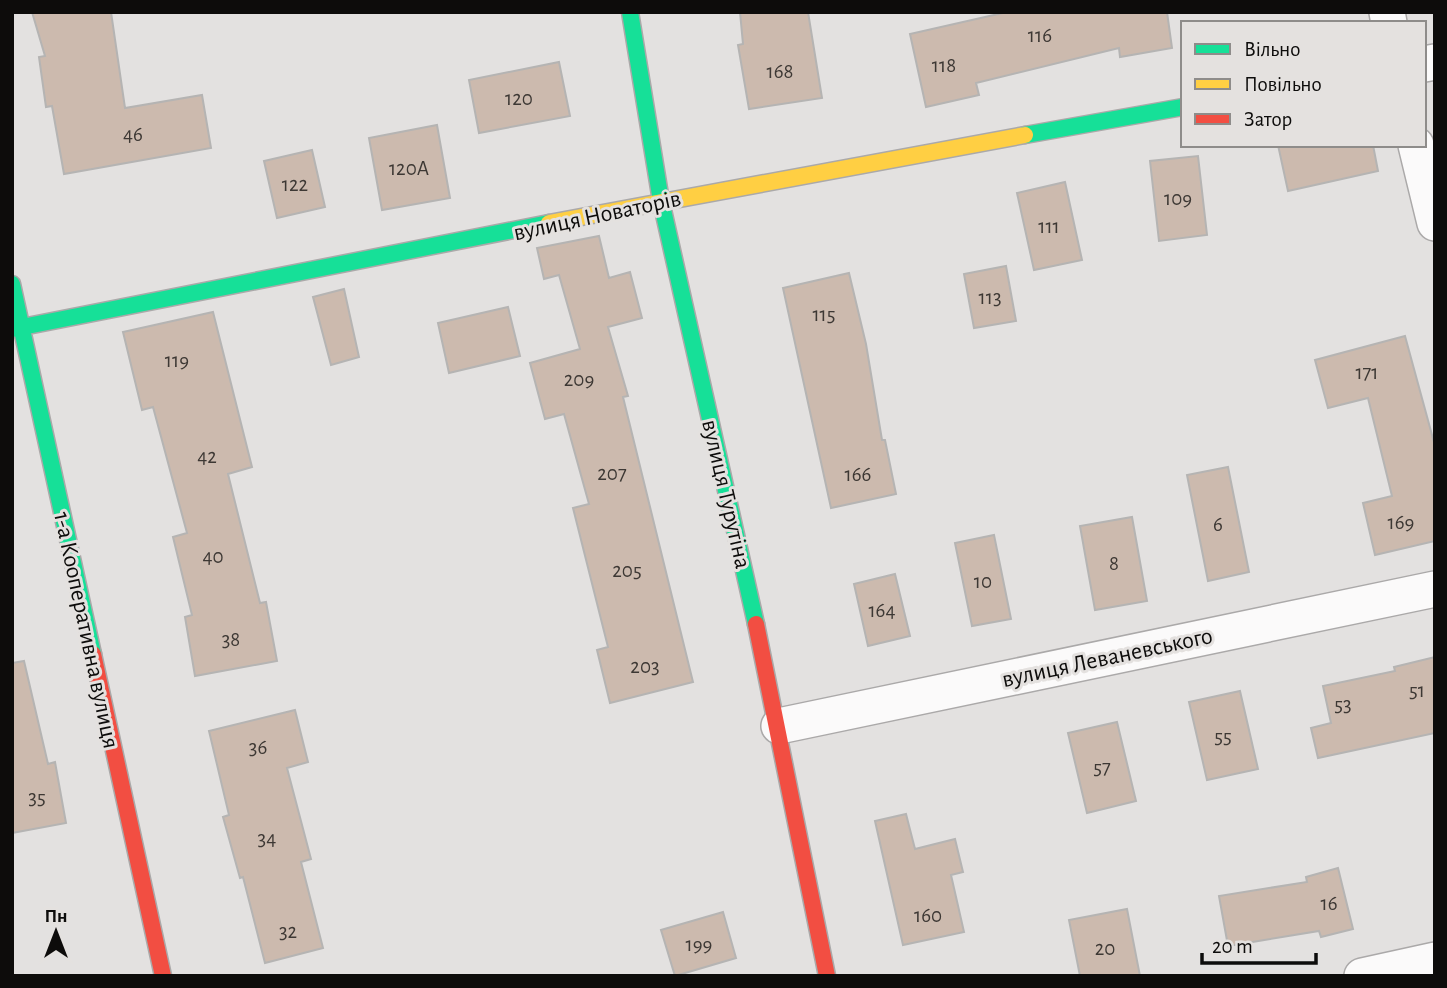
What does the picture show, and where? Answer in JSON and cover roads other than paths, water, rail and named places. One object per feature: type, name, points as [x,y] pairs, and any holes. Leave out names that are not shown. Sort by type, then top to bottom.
[{"type":"street","name":"вулиця Турутіна","points":[[630,12],[661,201],[779,726],[827,976]]},
{"type":"street","name":"вулиця Новаторів","points":[[17,329],[661,201],[1181,107]]},
{"type":"street","points":[[1416,147],[1435,223]]},
{"type":"street","name":"1-а Кооперативна вулиця","points":[[12,285],[17,329],[163,976]]},
{"type":"street","name":"вулиця Леваневського","points":[[779,726],[1435,589]]},
{"type":"street","points":[[1362,976],[1435,960]]}]
